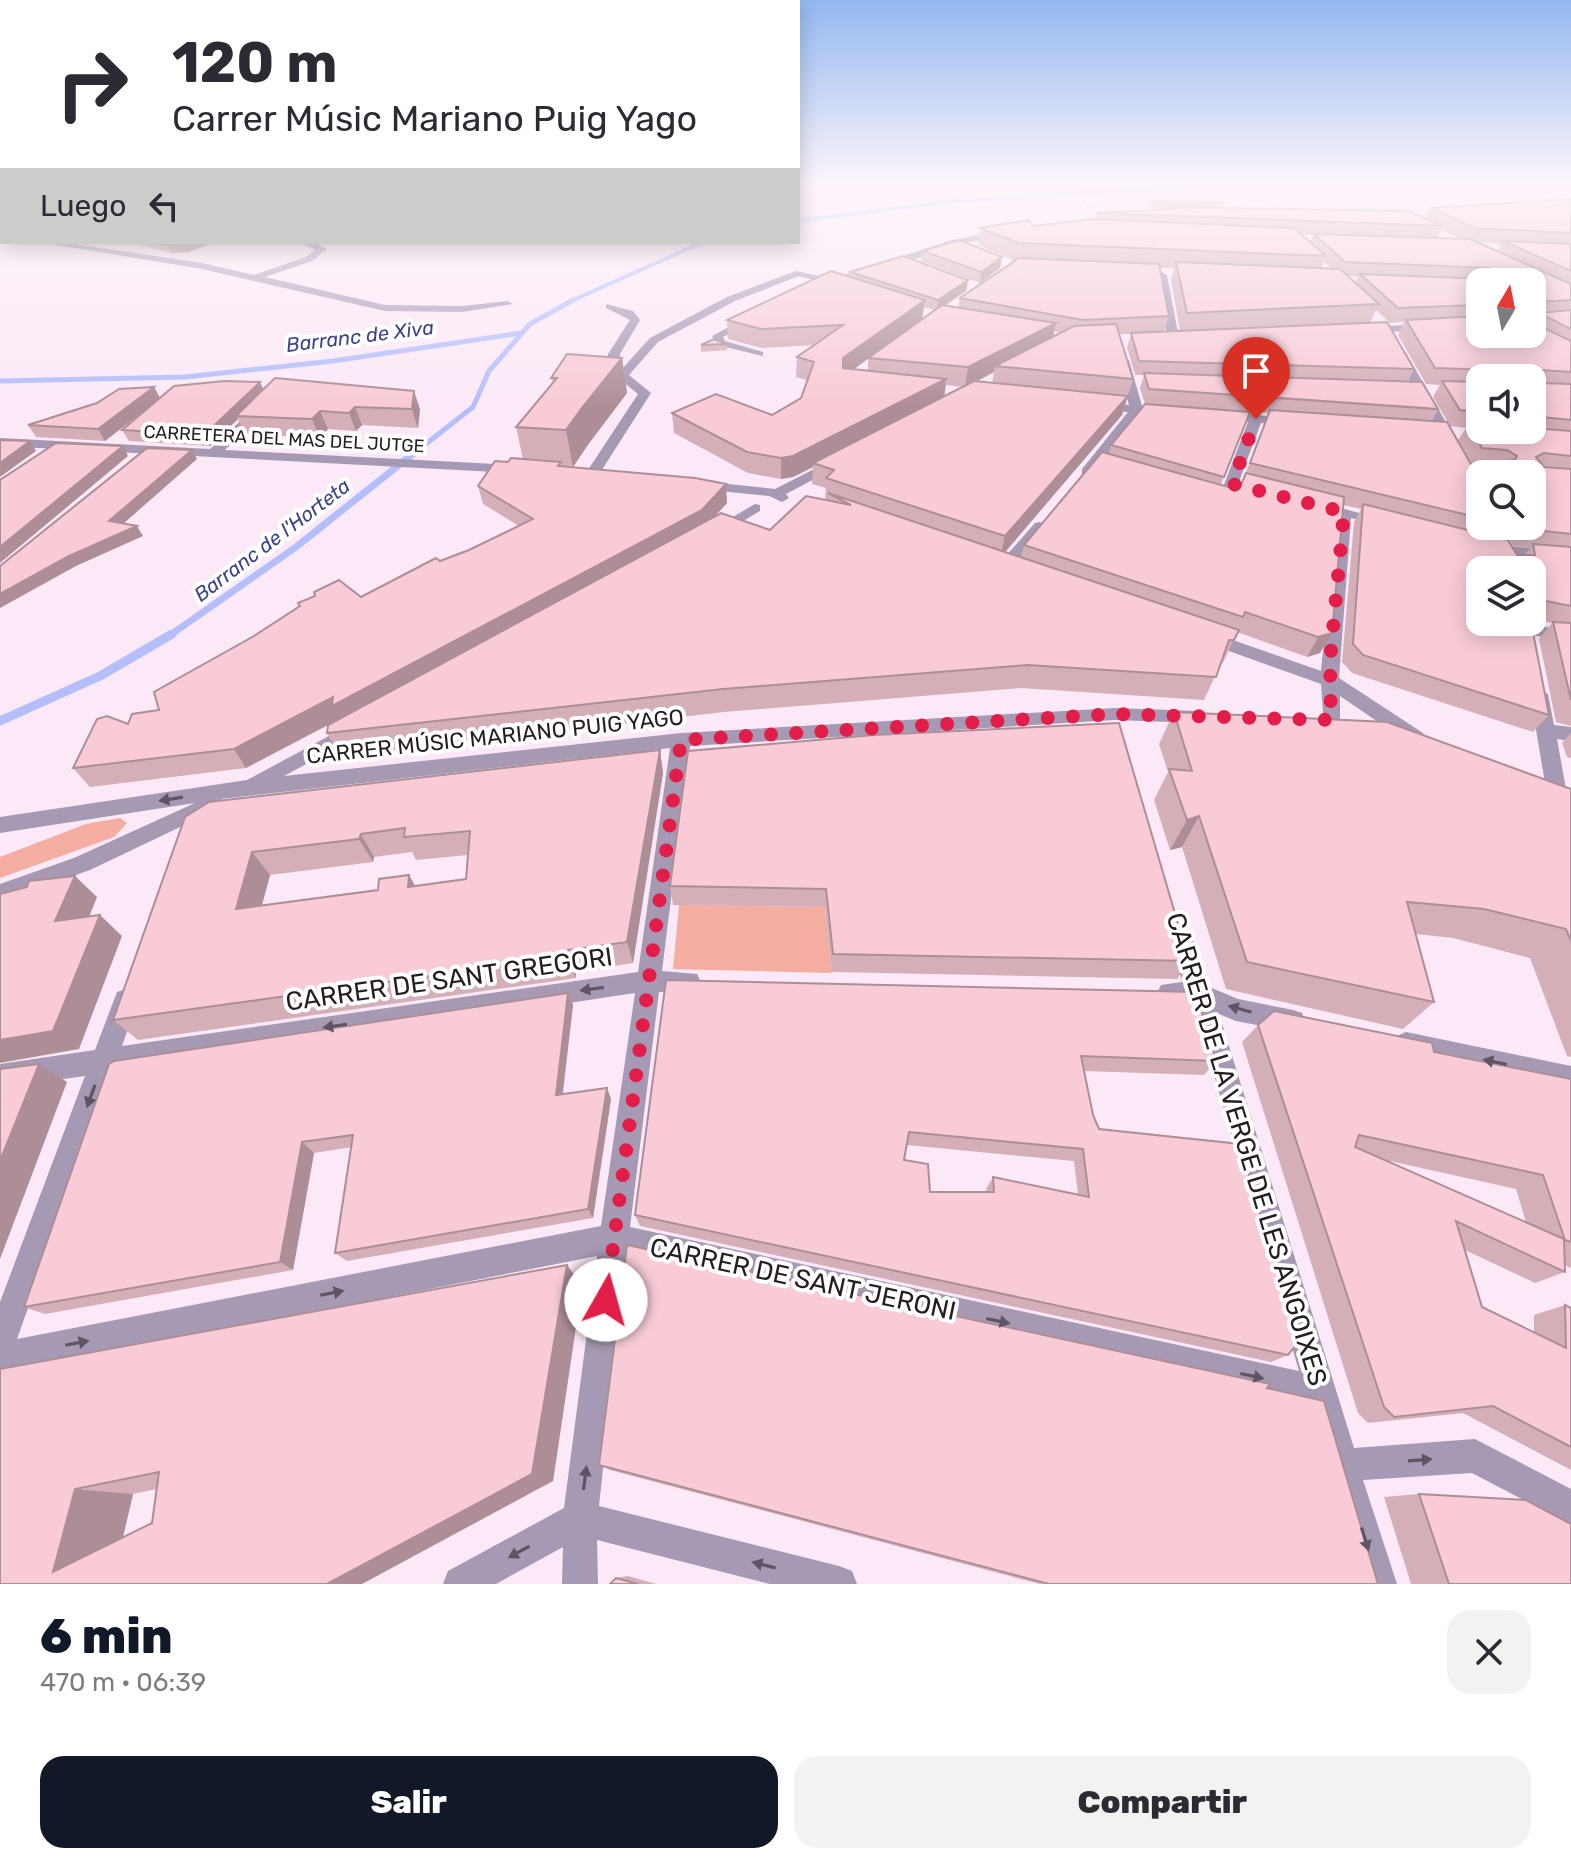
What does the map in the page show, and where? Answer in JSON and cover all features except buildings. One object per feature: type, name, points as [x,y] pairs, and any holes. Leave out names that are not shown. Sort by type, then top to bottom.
[{"type":"street","points":[[155,259],[202,266],[385,308],[462,309],[508,304]]},
{"type":"street","points":[[254,278],[309,259]]},
{"type":"street","points":[[816,288],[905,259]]},
{"type":"street","points":[[902,260],[915,265]]},
{"type":"street","points":[[622,376],[654,340],[731,299],[799,273],[857,291]]},
{"type":"street","points":[[1147,274],[1177,276]]},
{"type":"street","points":[[1162,275],[1173,338]]},
{"type":"street","points":[[591,476],[645,393],[613,369],[614,354],[635,320],[629,313],[610,306]]},
{"type":"street","points":[[759,315],[717,336],[721,343],[759,354]]},
{"type":"street","points":[[1356,331],[1381,324],[1466,325]]},
{"type":"street","points":[[1381,324],[1431,392],[1445,433],[1466,471]]},
{"type":"street","points":[[1159,339],[1188,337]]},
{"type":"street","points":[[1075,486],[1102,464],[1137,410],[1117,341]]},
{"type":"street","points":[[1130,381],[1145,382]]},
{"type":"street","points":[[1408,391],[1431,392]]},
{"type":"street","points":[[213,454],[270,397]]},
{"type":"street","points":[[1075,404],[1182,413]]},
{"type":"street","points":[[1212,416],[1303,423]]},
{"type":"street","points":[[1196,492],[1225,500],[1239,486],[1256,419]]},
{"type":"street","points":[[109,448],[129,431]]},
{"type":"street","points":[[1429,432],[1461,434]]},
{"type":"street","name":"CARRETERA DEL MAS DEL JUTGE","points":[[0,442],[525,470]]},
{"type":"street","points":[[35,462],[58,445]]},
{"type":"street","points":[[125,469],[148,450]]},
{"type":"street","points":[[707,536],[844,458]]},
{"type":"street","points":[[679,483],[805,502]]},
{"type":"street","points":[[1302,502],[1404,527]]},
{"type":"street","points":[[1005,568],[1055,509]]},
{"type":"street","points":[[1344,512],[1329,680],[1338,722],[1441,746]]},
{"type":"street","points":[[1501,540],[1509,556]]},
{"type":"street","points":[[1478,546],[1508,553],[1571,558]]},
{"type":"street","points":[[1196,633],[1329,680],[1416,738]]},
{"type":"street","points":[[1546,633],[1571,635]]},
{"type":"street","points":[[1535,673],[1563,792]]},
{"type":"street","points":[[1115,714],[1124,744]]},
{"type":"street","name":"CARRER MÚSIC MARIANO PUIG YAGO","points":[[0,825],[248,787],[681,740],[1115,714],[1211,717]]},
{"type":"street","points":[[0,893],[48,880],[110,854],[248,787],[373,719]]},
{"type":"street","points":[[1547,731],[1571,734]]},
{"type":"street","points":[[580,1584],[580,1518],[646,981],[681,740]]},
{"type":"street","points":[[1530,779],[1563,792]]},
{"type":"street","points":[[184,841],[194,812]]},
{"type":"street","name":"CARRER DE LA VERGE DE LES ANGOIXES","points":[[1171,905],[1197,993],[1212,1026],[1379,1584]]},
{"type":"street","points":[[0,1343],[136,972]]},
{"type":"street","name":"CARRER DE SANT GREGORI","points":[[0,1076],[646,981],[709,982]]},
{"type":"street","points":[[1150,992],[1197,993],[1236,1010],[1312,1025]]},
{"type":"street","points":[[1388,1041],[1571,1078]]},
{"type":"street","name":"CARRER DE SANT JERONI","points":[[0,1358],[614,1238],[1322,1392]]},
{"type":"street","points":[[1342,1465],[1475,1456],[1571,1508]]},
{"type":"street","points":[[461,1584],[580,1518],[839,1584]]},
{"type":"shaded area","points":[[120,818],[127,823],[114,837],[0,878],[0,857],[86,824]]},
{"type":"shaded area","points":[[679,905],[825,907],[831,973],[673,969]]},
{"type":"waterway","name":"Barranc de Xiva","points":[[573,300],[665,259]]},
{"type":"waterway","name":"Barranc de l'Horteta","points":[[422,447],[473,407],[489,371],[530,324],[573,300]]},
{"type":"waterway","name":"Barranc de Xiva","points":[[0,381],[185,377],[333,361],[522,333]]},
{"type":"waterway","name":"Barranc de l'Horteta","points":[[171,635],[296,547],[424,445]]},
{"type":"waterway","name":"Barranc de l'Horteta","points":[[0,721],[100,676],[171,635]]},
{"type":"route","points":[[606,1300],[646,981],[681,740],[1115,714],[1331,720],[1330,662],[1344,512],[1232,484],[1256,419]]}]
